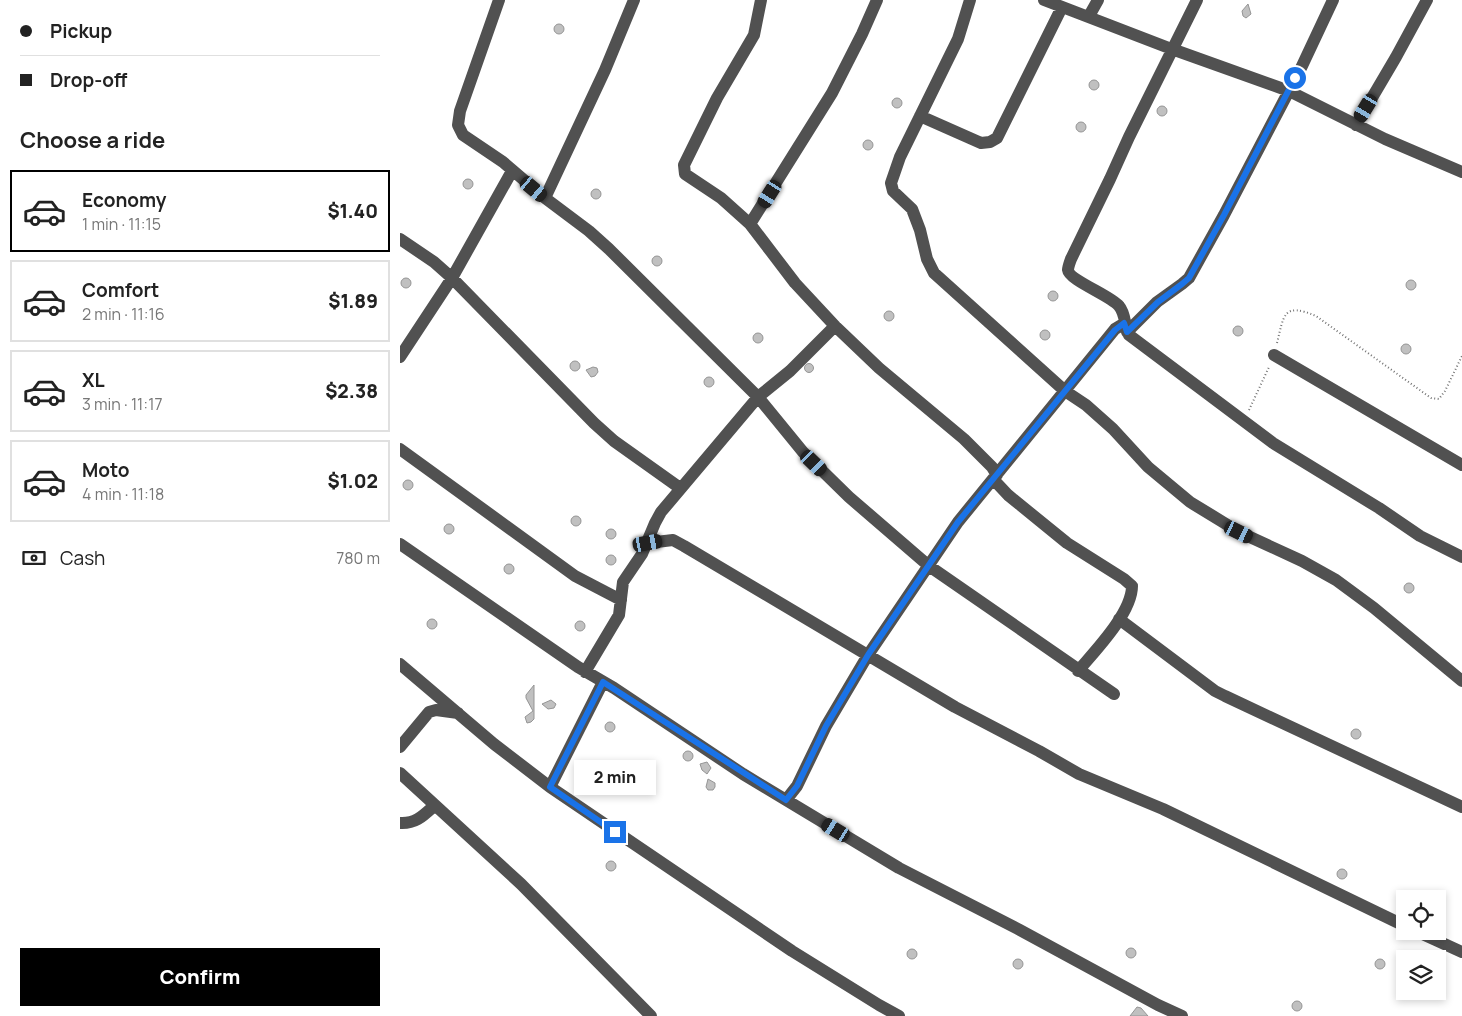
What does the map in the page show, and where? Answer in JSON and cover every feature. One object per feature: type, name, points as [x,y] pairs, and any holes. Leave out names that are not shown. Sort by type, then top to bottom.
[{"type":"street","points":[[499,0],[460,111],[458,125],[463,136],[503,162],[609,249],[758,397],[803,452],[849,497],[928,566],[1114,694]]},
{"type":"street","points":[[545,198],[601,78],[634,0]]},
{"type":"street","points":[[761,0],[754,35],[718,98],[684,169],[688,177],[721,198],[750,224],[795,283],[835,326],[879,368],[964,439],[992,467],[995,477],[1008,495],[1067,542],[1132,586],[1132,593],[1114,628],[1078,671]]},
{"type":"street","points":[[750,224],[832,92],[877,0]]},
{"type":"street","points":[[970,0],[958,39],[900,157],[891,182],[893,191],[912,209],[930,266],[934,272],[1065,391],[1086,405],[1148,467],[1190,502],[1239,532],[1302,560],[1336,580],[1374,608],[1462,681]]},
{"type":"street","points":[[1044,0],[1289,91],[1356,125],[1462,172]]},
{"type":"street","points":[[1088,16],[1098,0]]},
{"type":"street","points":[[1197,0],[1071,259],[1069,274],[1114,302],[1123,312],[1126,327],[1136,340],[1242,421],[1273,443],[1379,508],[1420,536],[1462,557]]},
{"type":"street","points":[[786,800],[797,786],[826,726],[868,655],[958,522],[1115,330],[1126,327],[1189,278],[1289,91],[1333,0]]},
{"type":"street","points":[[1356,125],[1396,57],[1426,0]]},
{"type":"street","points":[[920,116],[981,143],[990,142],[997,138],[1062,7]]},
{"type":"street","points":[[400,358],[452,278],[512,171]]},
{"type":"street","points":[[400,239],[434,262],[452,278],[614,441],[680,488]]},
{"type":"street","points":[[585,672],[619,615],[623,582],[648,543],[654,523],[661,512],[758,397],[790,371],[835,326]]},
{"type":"street","points":[[1274,354],[1462,465]]},
{"type":"street","points":[[400,449],[575,576],[621,600]]},
{"type":"street","points":[[648,543],[673,540],[955,707],[1079,774],[1172,814],[1396,922]]},
{"type":"street","points":[[400,544],[585,672],[786,800],[899,868],[1182,1016]]},
{"type":"street","points":[[1119,619],[1215,691],[1462,807]]},
{"type":"street","points":[[400,664],[494,744],[550,787],[792,951],[878,1005],[899,1016]]},
{"type":"street","points":[[550,787],[603,682]]},
{"type":"street","points":[[400,748],[429,712],[436,710],[458,713]]},
{"type":"street","points":[[400,773],[521,884],[651,1016]]},
{"type":"street","points":[[400,822],[411,823],[418,820],[435,806]]},
{"type":"street","points":[[1436,940],[1462,952]]},
{"type":"path","points":[[1242,421],[1252,404],[1274,354],[1284,316],[1292,310],[1301,310],[1316,316],[1431,398],[1439,399],[1445,391],[1462,356]]},
{"type":"building","points":[[1248,4],[1251,14],[1246,18],[1243,16],[1242,11]]},
{"type":"building","points":[[559,24],[564,29],[559,34],[554,29]]},
{"type":"building","points":[[1094,80],[1099,85],[1094,90],[1089,85]]},
{"type":"building","points":[[897,98],[902,103],[897,108],[892,103]]},
{"type":"building","points":[[1162,106],[1167,111],[1162,116],[1157,111]]},
{"type":"building","points":[[1081,122],[1086,127],[1081,132],[1076,127]]},
{"type":"building","points":[[868,140],[873,145],[868,150],[863,145]]},
{"type":"building","points":[[468,179],[473,184],[468,189],[463,184]]},
{"type":"building","points":[[596,189],[601,194],[596,199],[591,194]]},
{"type":"building","points":[[657,256],[662,261],[657,266],[652,261]]},
{"type":"building","points":[[406,278],[411,283],[406,288],[401,283]]},
{"type":"building","points":[[1411,280],[1416,285],[1411,290],[1406,285]]},
{"type":"building","points":[[1053,291],[1058,296],[1053,301],[1048,296]]},
{"type":"building","points":[[889,311],[894,316],[889,321],[884,316]]},
{"type":"building","points":[[1238,326],[1243,331],[1238,336],[1233,331]]},
{"type":"building","points":[[1045,330],[1050,335],[1045,340],[1040,335]]},
{"type":"building","points":[[758,333],[763,338],[758,343],[753,338]]},
{"type":"building","points":[[1406,344],[1411,349],[1406,354],[1401,349]]},
{"type":"building","points":[[573,361],[577,361],[580,366],[579,370],[573,371],[570,368],[570,364]]},
{"type":"building","points":[[809,364],[813,368],[809,372],[805,368]]},
{"type":"building","points":[[593,367],[597,368],[598,372],[595,376],[591,377],[586,370]]},
{"type":"building","points":[[709,377],[714,382],[709,387],[704,382]]},
{"type":"building","points":[[408,480],[413,485],[408,490],[403,485]]},
{"type":"building","points":[[576,516],[581,521],[576,526],[571,521]]},
{"type":"building","points":[[449,524],[454,529],[449,534],[444,529]]},
{"type":"building","points":[[611,529],[616,534],[611,539],[606,534]]},
{"type":"building","points":[[611,555],[616,560],[611,565],[606,560]]},
{"type":"building","points":[[509,564],[514,569],[509,574],[504,569]]},
{"type":"building","points":[[1409,583],[1414,588],[1409,593],[1404,588]]},
{"type":"building","points":[[432,619],[437,624],[432,629],[427,624]]},
{"type":"building","points":[[580,621],[585,626],[580,631],[575,626]]},
{"type":"building","points":[[534,685],[534,719],[527,723],[525,717],[533,711],[526,695]]},
{"type":"building","points":[[551,700],[556,704],[554,708],[548,709],[542,704]]},
{"type":"building","points":[[610,722],[615,727],[610,732],[605,727]]},
{"type":"building","points":[[1356,729],[1361,734],[1356,739],[1351,734]]},
{"type":"building","points":[[686,751],[690,751],[693,756],[692,760],[686,761],[683,758],[683,754]]},
{"type":"building","points":[[707,762],[711,768],[707,774],[702,770],[700,764]]},
{"type":"building","points":[[708,779],[715,783],[713,790],[708,790],[706,787]]},
{"type":"building","points":[[611,861],[616,866],[611,871],[606,866]]},
{"type":"building","points":[[1342,869],[1347,874],[1342,879],[1337,874]]},
{"type":"building","points":[[1131,948],[1136,953],[1131,958],[1126,953]]},
{"type":"building","points":[[912,949],[917,954],[912,959],[907,954]]},
{"type":"building","points":[[1018,959],[1023,964],[1018,969],[1013,964]]},
{"type":"building","points":[[1380,959],[1385,964],[1380,969],[1375,964]]},
{"type":"building","points":[[1297,1001],[1302,1006],[1297,1011],[1292,1006]]},
{"type":"building","points":[[1137,1007],[1141,1008],[1148,1016],[1130,1016]]},
{"type":"route","points":[[615,832],[550,787],[603,682],[786,800],[797,786],[826,726],[868,655],[958,522],[1115,330],[1124,323],[1127,332],[1158,302],[1189,278],[1295,78]]}]
